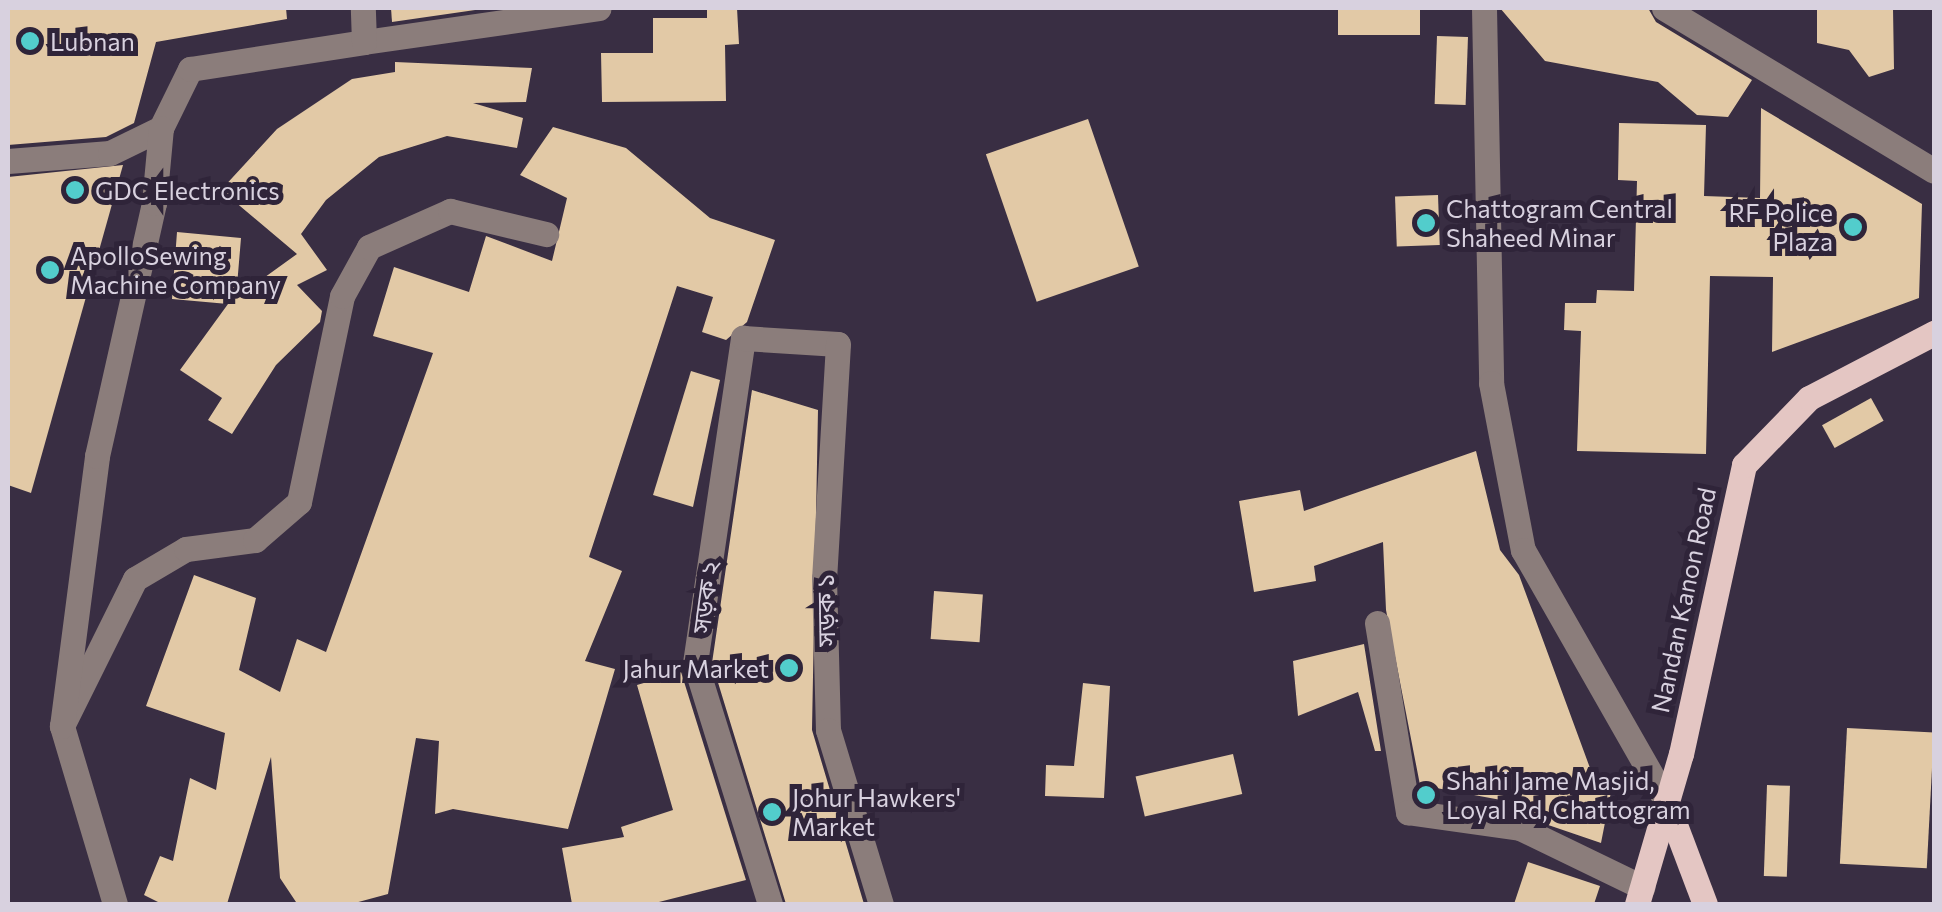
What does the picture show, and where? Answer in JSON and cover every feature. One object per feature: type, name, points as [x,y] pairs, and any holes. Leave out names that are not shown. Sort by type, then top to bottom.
[{"type":"main road","name":"Nandan Kanon Road","points":[[1639,896],[1666,801],[1744,465],[1809,398],[1934,333]]},
{"type":"main road","points":[[1666,801],[1705,904]]},
{"type":"street","points":[[363,8],[364,42]]},
{"type":"street","points":[[115,904],[62,726],[96,456],[154,203],[161,128],[190,69],[599,8]]},
{"type":"street","points":[[1484,8],[1491,384],[1523,550],[1666,801]]},
{"type":"street","points":[[1664,8],[1934,172]]},
{"type":"street","points":[[8,161],[110,153],[161,128]]},
{"type":"street","points":[[62,726],[147,568],[186,549],[255,540],[299,502],[342,296],[368,247],[450,210],[546,234]]},
{"type":"street","name":"সড়ক ২","points":[[770,904],[696,663],[743,338],[802,343]]},
{"type":"street","name":"সড়ক ১","points":[[802,343],[838,344],[824,578],[828,730],[881,904]]},
{"type":"street","points":[[1377,623],[1408,812],[1520,828],[1639,896]]},
{"type":"building","points":[[8,8],[286,8],[287,19],[156,42],[134,123],[106,137],[8,145]]},
{"type":"building","points":[[391,8],[489,8],[392,22]]},
{"type":"building","points":[[707,8],[737,8],[739,44],[725,45],[726,101],[602,102],[601,53],[653,53],[653,18],[707,18]]},
{"type":"building","points":[[1338,8],[1420,8],[1420,35],[1338,35]]},
{"type":"building","points":[[1500,8],[1648,8],[1656,22],[1752,80],[1728,117],[1697,115],[1658,82],[1545,61]]},
{"type":"building","points":[[1817,8],[1893,8],[1894,69],[1869,77],[1849,50],[1817,43]]},
{"type":"building","points":[[1437,36],[1468,37],[1466,105],[1435,104]]},
{"type":"building","points":[[395,62],[532,68],[526,102],[473,103],[523,118],[517,148],[447,136],[379,157],[326,200],[301,234],[327,270],[297,285],[322,311],[320,322],[276,365],[232,434],[208,420],[222,398],[180,370],[228,304],[172,299],[177,232],[241,238],[236,298],[297,254],[221,190],[277,129],[352,79],[395,72]]},
{"type":"building","points":[[1761,108],[1922,204],[1919,298],[1772,352],[1773,277],[1710,276],[1706,454],[1577,451],[1581,331],[1564,330],[1565,303],[1596,303],[1597,290],[1634,291],[1637,181],[1618,180],[1619,123],[1706,125],[1704,196],[1760,198]]},
{"type":"building","points":[[1088,119],[1139,267],[1037,302],[986,154]]},
{"type":"building","points":[[553,127],[626,148],[710,218],[775,240],[747,322],[726,340],[702,332],[713,297],[677,286],[589,557],[622,571],[585,661],[615,669],[568,829],[453,809],[435,814],[439,741],[416,738],[388,894],[351,904],[296,902],[280,878],[271,757],[227,904],[162,904],[144,895],[160,856],[173,861],[190,778],[216,790],[225,733],[146,706],[194,575],[256,598],[239,670],[280,692],[297,639],[326,652],[433,353],[373,336],[394,267],[469,292],[486,236],[552,261],[567,198],[520,175]]},
{"type":"building","points":[[123,165],[31,493],[8,485],[8,177]]},
{"type":"building","points":[[1438,195],[1440,245],[1397,246],[1395,197]]},
{"type":"building","points":[[691,371],[720,380],[693,507],[653,495]]},
{"type":"building","points":[[752,390],[818,410],[812,730],[864,904],[786,904],[712,663]]},
{"type":"building","points":[[1871,398],[1884,421],[1835,448],[1822,425]]},
{"type":"building","points":[[1476,451],[1500,550],[1519,575],[1590,768],[1611,792],[1601,843],[1498,808],[1501,800],[1420,785],[1386,610],[1383,542],[1314,566],[1316,581],[1254,592],[1239,501],[1300,490],[1304,511]]},
{"type":"building","points":[[934,591],[983,594],[980,642],[931,639]]},
{"type":"building","points":[[1364,644],[1381,751],[1375,751],[1358,692],[1298,716],[1293,661]]},
{"type":"building","points":[[681,672],[746,880],[651,904],[572,904],[562,848],[624,837],[621,827],[673,810],[637,685]]},
{"type":"building","points":[[1083,683],[1110,686],[1104,798],[1045,796],[1046,765],[1074,766]]},
{"type":"building","points":[[1847,728],[1934,733],[1927,868],[1840,864]]},
{"type":"building","points":[[1233,754],[1242,794],[1145,816],[1136,776]]},
{"type":"building","points":[[1767,785],[1790,786],[1787,877],[1764,876]]},
{"type":"building","points":[[1528,862],[1600,886],[1594,904],[1514,904]]},
{"type":"place","name":"Lubnan","points":[[30,41]]},
{"type":"place","name":"GDC Electronics","points":[[75,190]]},
{"type":"place","name":"Chattogram Central Shaheed Minar","points":[[1426,223]]},
{"type":"place","name":"RF Police Plaza","points":[[1853,227]]},
{"type":"place","name":"ApolloSewing Machine Company","points":[[50,270]]},
{"type":"place","name":"Jahur Market","points":[[789,668]]},
{"type":"place","name":"Shahi Jame Masjid, Loyal Rd, Chattogram","points":[[1426,795]]},
{"type":"place","name":"Johur Hawkers' Market","points":[[772,812]]}]
